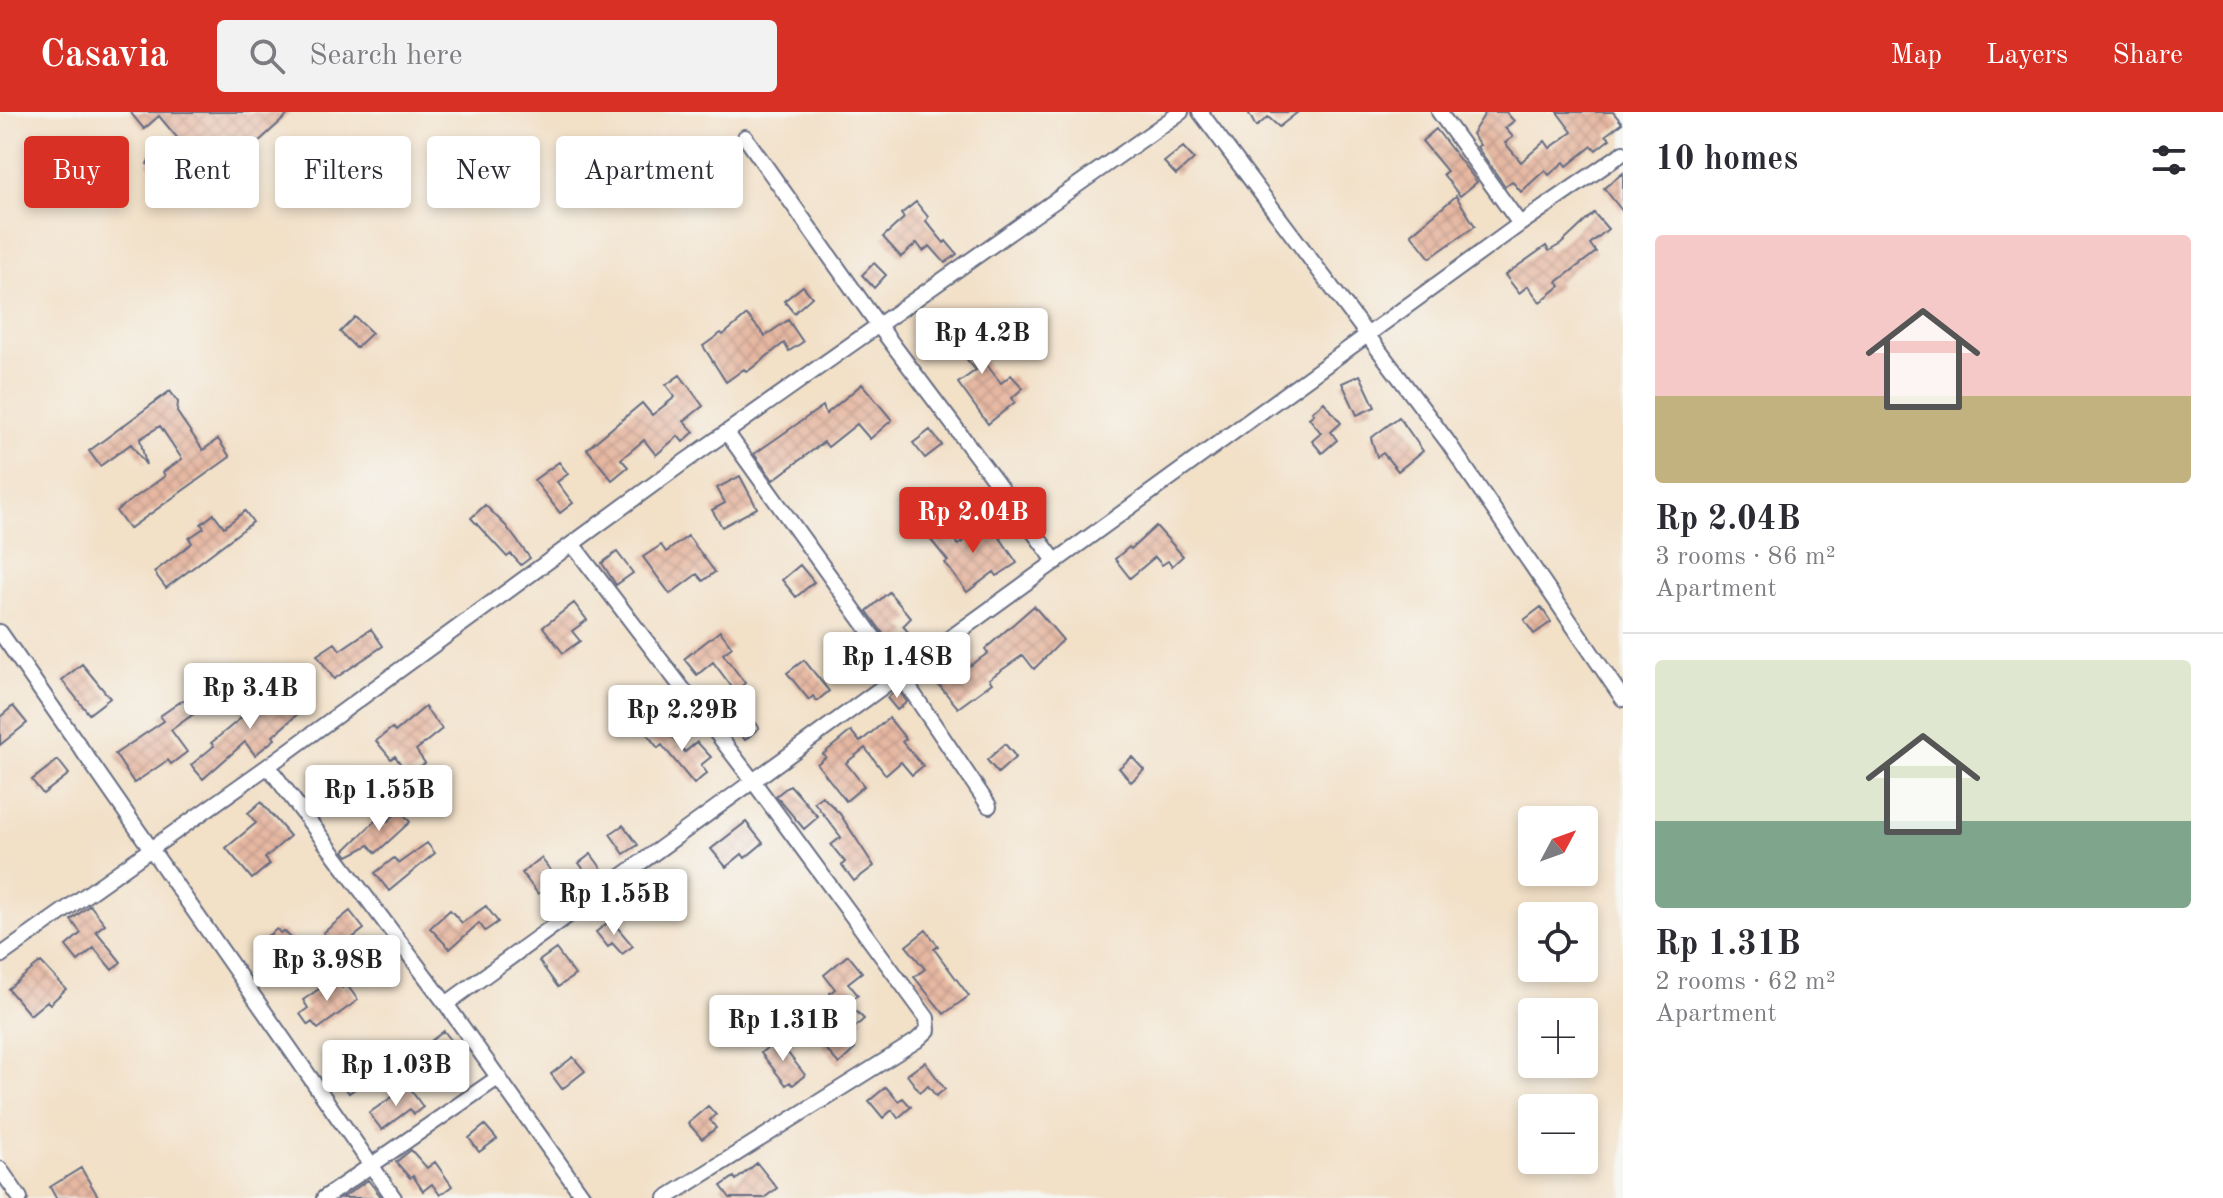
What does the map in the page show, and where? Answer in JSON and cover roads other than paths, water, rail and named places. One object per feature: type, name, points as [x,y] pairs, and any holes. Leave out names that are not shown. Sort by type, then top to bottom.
[{"type":"street","points":[[0,956],[727,433],[1181,112]]},
{"type":"street","points":[[1200,112],[1447,441],[1623,699]]},
{"type":"street","points":[[1439,112],[1520,224]]},
{"type":"street","points":[[745,137],[879,326],[1056,562]]},
{"type":"street","points":[[446,1004],[1520,224],[1623,153]]},
{"type":"street","points":[[727,433],[900,674],[989,806]]},
{"type":"street","points":[[573,545],[753,781],[927,1018],[928,1030],[903,1050],[666,1198]]},
{"type":"street","points":[[0,632],[394,1198]]},
{"type":"street","points":[[268,766],[446,1004],[584,1198]]},
{"type":"street","points":[[324,1198],[499,1077]]},
{"type":"street","points":[[0,1169],[20,1198]]}]
